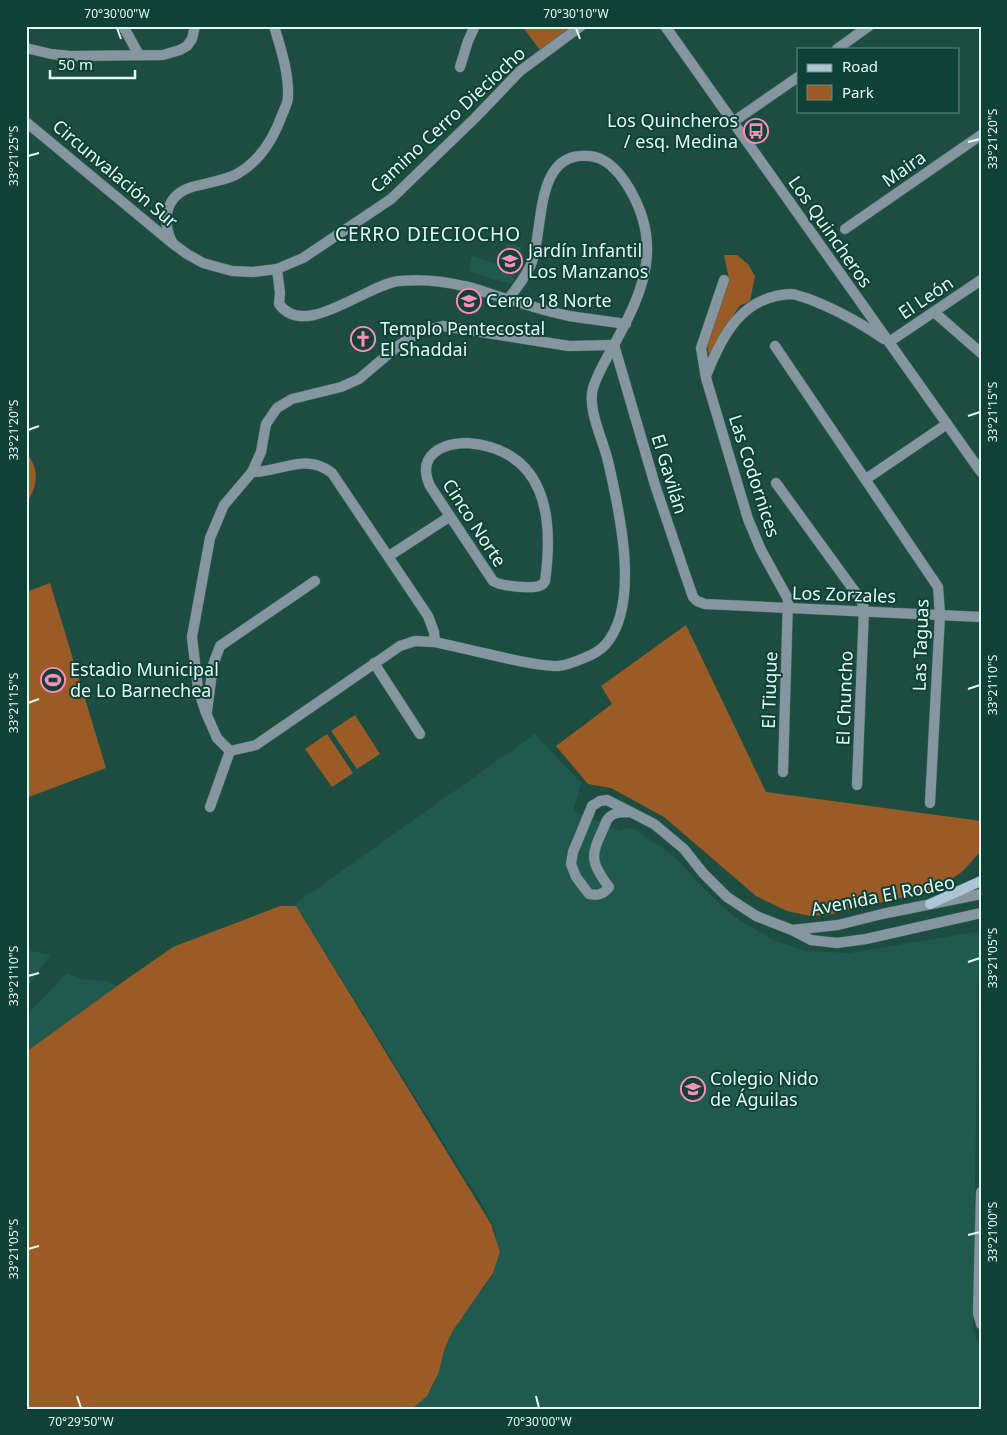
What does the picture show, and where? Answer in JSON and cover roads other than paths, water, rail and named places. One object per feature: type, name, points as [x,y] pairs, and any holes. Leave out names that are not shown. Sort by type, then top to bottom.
[{"type":"street","points":[[123,26],[139,55]]},
{"type":"street","points":[[26,48],[70,56],[163,55],[180,50],[192,39],[195,26]]},
{"type":"street","name":"Circunvalación Sur","points":[[172,243],[167,227],[166,215],[170,204],[176,196],[187,189],[227,178],[242,171],[263,152],[278,126],[288,99],[286,65],[274,26]]},
{"type":"street","points":[[460,67],[475,26]]},
{"type":"street","name":"Camino Cerro Dieciocho","points":[[172,243],[195,259],[222,269],[254,272],[276,269],[303,258],[391,198],[475,118],[520,71],[581,26]]},
{"type":"street","name":"Los Quincheros","points":[[665,26],[981,472]]},
{"type":"street","points":[[843,47],[869,26]]},
{"type":"street","points":[[733,122],[797,78]]},
{"type":"street","name":"Circunvalación Sur","points":[[26,122],[172,243]]},
{"type":"street","name":"Maira","points":[[845,229],[981,135]]},
{"type":"street","points":[[230,751],[256,744],[374,663],[407,643],[435,642],[524,662],[557,666],[574,663],[597,652],[606,644],[614,632],[622,607],[625,547],[609,463],[592,399],[593,387],[598,374],[626,324],[642,288],[648,249],[644,220],[631,192],[611,166],[600,159],[580,156],[565,161],[555,168],[547,182],[532,262],[526,275],[508,300]]},
{"type":"street","points":[[276,269],[280,293],[279,304],[284,312],[292,316],[311,317],[338,307],[376,288],[399,281],[430,281],[464,286],[570,316],[626,324]]},
{"type":"street","name":"Las Codornices","points":[[724,280],[701,348],[706,378],[748,519],[761,550],[786,595],[789,609]]},
{"type":"street","name":"El León","points":[[889,342],[981,280]]},
{"type":"street","points":[[706,378],[722,339],[742,312],[766,299],[793,294],[827,306],[868,328],[889,342]]},
{"type":"street","points":[[934,312],[981,353]]},
{"type":"street","points":[[230,751],[218,738],[198,689],[192,637],[203,568],[210,538],[224,505],[252,472],[261,452],[266,424],[277,408],[292,399],[341,387],[359,379],[398,346],[419,332],[443,326],[569,346],[614,345]]},
{"type":"street","name":"El Gavilán","points":[[614,345],[655,485],[693,597],[705,604]]},
{"type":"street","name":"Las Taguas","points":[[776,346],[935,581],[939,592],[940,615],[930,803]]},
{"type":"street","points":[[866,479],[947,424]]},
{"type":"street","name":"Cinco Norte","points":[[468,443],[486,446],[510,455],[526,467],[531,474],[542,500],[549,532],[544,583],[535,587],[495,583],[449,517],[434,494],[427,478],[427,464],[434,452],[453,444],[468,443]]},
{"type":"street","name":"Los Quincheros","points":[[970,456],[981,461]]},
{"type":"street","points":[[252,472],[268,471],[307,463],[321,466],[337,478],[428,616],[434,632],[435,642]]},
{"type":"street","name":"Las Codornices","points":[[776,483],[861,600],[865,612]]},
{"type":"street","points":[[389,556],[449,517]]},
{"type":"street","points":[[207,714],[213,665],[220,646],[315,580]]},
{"type":"street","name":"Los Zorzales","points":[[705,604],[981,617]]},
{"type":"street","name":"El Tiuque","points":[[783,772],[789,609]]},
{"type":"street","name":"El Chuncho","points":[[857,785],[865,612]]},
{"type":"street","points":[[374,663],[420,734]]},
{"type":"street","points":[[210,807],[230,751]]},
{"type":"street","name":"Avenida El Rodeo","points":[[631,812],[608,817],[594,853],[596,868],[610,887],[601,894],[589,894],[574,873],[571,858],[592,806],[600,801],[607,800],[631,812],[654,824],[675,840],[714,885],[734,902],[756,916],[792,930],[811,940],[837,943],[866,939],[981,913]]},
{"type":"street","points":[[930,904],[981,881]]},
{"type":"street","name":"Avenida El Rodeo","points":[[792,930],[838,925],[981,894]]},
{"type":"street","points":[[947,921],[974,919],[981,921]]},
{"type":"street","points":[[837,943],[834,934],[838,925]]},
{"type":"street","points":[[981,1192],[978,1313],[981,1324]]},
{"type":"place","name":"Los Quincheros / esq. Medina","points":[[756,131]]},
{"type":"place","name":"Jardín Infantil Los Manzanos","points":[[510,261]]},
{"type":"place","name":"Cerro 18 Norte","points":[[469,301]]},
{"type":"place","name":"Templo Pentecostal El Shaddai","points":[[363,339]]},
{"type":"place","name":"Estadio Municipal de Lo Barnechea","points":[[53,680]]},
{"type":"place","name":"Colegio Nido de Águilas","points":[[693,1089]]},
{"type":"district","name":"CERRO DIECIOCHO","points":[[428,234]]}]
